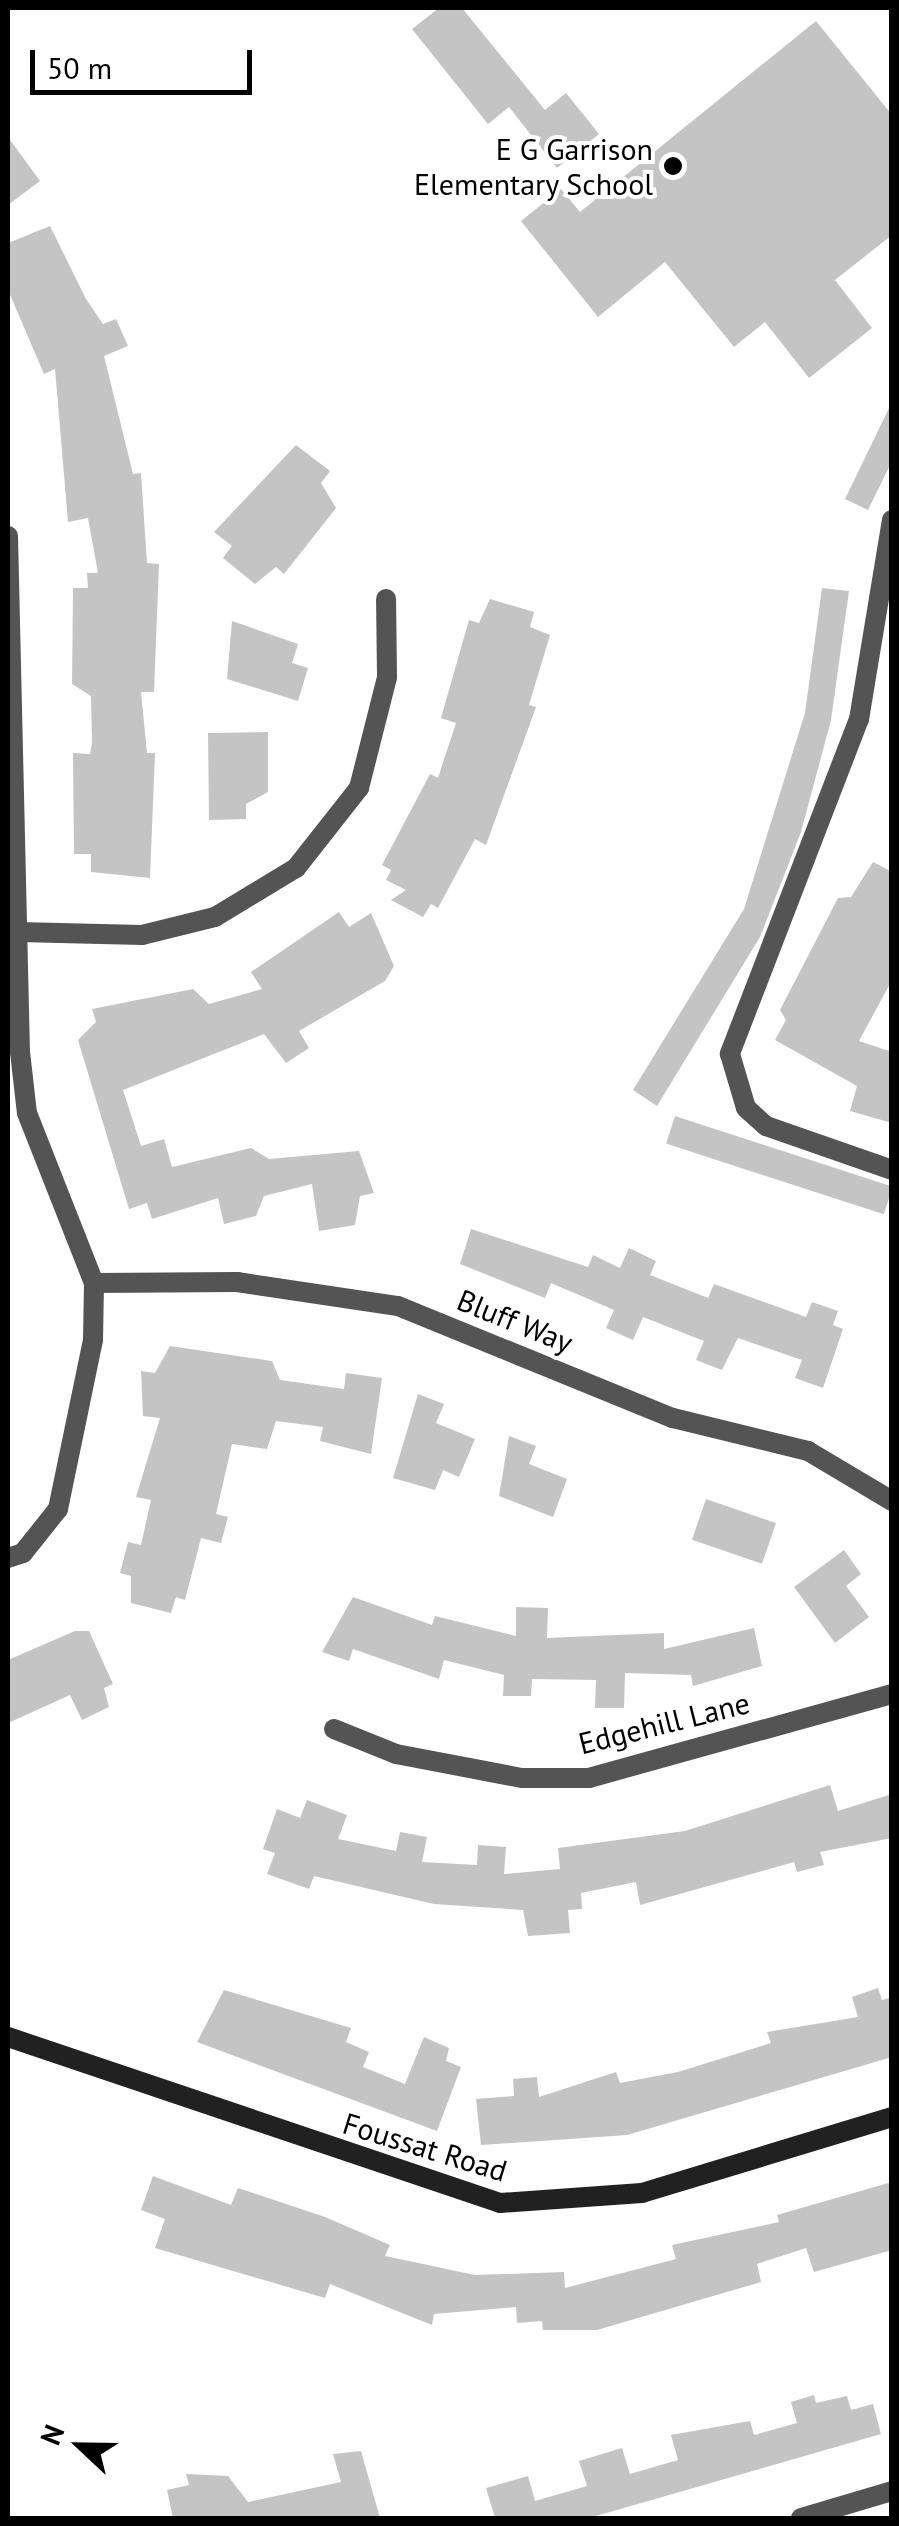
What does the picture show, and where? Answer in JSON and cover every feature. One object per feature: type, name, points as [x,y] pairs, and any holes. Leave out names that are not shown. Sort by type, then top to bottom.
[{"type":"main road","name":"Foussat Road","points":[[8,2037],[500,2204],[642,2193],[892,2117]]},
{"type":"street","points":[[892,520],[859,718],[730,1054],[746,1108],[766,1126],[892,1170]]},
{"type":"street","points":[[8,536],[18,932],[28,1112],[94,1282],[94,1340],[58,1508],[23,1552],[8,1558]]},
{"type":"street","points":[[18,932],[160,930],[216,917],[296,868],[359,788],[385,693],[386,599]]},
{"type":"street","name":"Bluff Way","points":[[94,1282],[237,1282],[398,1306],[674,1418],[808,1452],[892,1501]]},
{"type":"street","name":"Edgehill Lane","points":[[334,1729],[396,1754],[522,1778],[589,1778],[892,1694]]},
{"type":"street","points":[[801,2518],[870,2508],[892,2492]]},
{"type":"building","points":[[439,8],[462,8],[545,110],[566,93],[599,134],[557,168],[509,107],[488,124],[412,29]]},
{"type":"building","points":[[816,21],[892,115],[892,235],[835,280],[872,328],[809,378],[765,322],[734,347],[665,262],[598,317],[521,221],[561,189],[580,212]]},
{"type":"building","points":[[8,137],[40,181],[8,205]]},
{"type":"building","points":[[50,226],[86,299],[103,324],[116,319],[128,346],[104,356],[133,474],[141,473],[147,563],[159,564],[154,692],[141,692],[147,753],[155,753],[150,878],[91,872],[91,854],[74,854],[73,753],[90,754],[92,743],[91,696],[72,684],[73,588],[88,588],[87,573],[98,573],[88,518],[68,522],[55,369],[44,374],[8,290],[8,243]]},
{"type":"building","points":[[892,402],[892,461],[868,510],[845,499]]},
{"type":"building","points":[[296,445],[330,471],[321,483],[336,508],[284,574],[276,567],[255,584],[223,558],[232,546],[214,532]]},
{"type":"building","points":[[822,588],[849,591],[831,720],[801,832],[760,937],[657,1106],[633,1090],[744,909],[805,713]]},
{"type":"building","points":[[490,599],[534,612],[530,627],[550,635],[529,705],[536,707],[486,845],[475,839],[438,908],[431,904],[423,917],[391,900],[406,890],[386,880],[391,870],[382,865],[430,774],[438,778],[456,723],[441,718],[469,620],[479,623]]},
{"type":"building","points":[[232,621],[298,644],[292,663],[308,668],[298,701],[227,679]]},
{"type":"building","points":[[268,732],[268,792],[246,804],[246,819],[209,820],[208,733]]},
{"type":"building","points":[[873,862],[892,872],[892,980],[859,1041],[892,1052],[892,1123],[850,1111],[857,1086],[775,1040],[786,1020],[780,1010],[838,898],[851,897]]},
{"type":"building","points":[[339,912],[349,927],[371,913],[394,966],[385,981],[299,1031],[309,1048],[286,1063],[264,1034],[123,1090],[141,1146],[164,1139],[172,1167],[251,1148],[269,1159],[359,1151],[374,1193],[360,1196],[355,1225],[319,1231],[312,1184],[264,1196],[256,1216],[224,1224],[218,1198],[152,1219],[147,1203],[129,1209],[78,1040],[96,1022],[92,1009],[193,989],[209,1004],[262,989],[251,972]]},
{"type":"building","points":[[675,1116],[892,1187],[884,1214],[666,1144]]},
{"type":"building","points":[[471,1229],[588,1267],[593,1255],[620,1268],[629,1248],[656,1261],[650,1275],[708,1298],[714,1284],[806,1317],[812,1302],[838,1311],[833,1325],[843,1329],[823,1388],[795,1378],[802,1360],[738,1338],[722,1370],[696,1360],[704,1341],[643,1317],[633,1340],[606,1328],[614,1310],[551,1283],[545,1298],[460,1264]]},
{"type":"building","points":[[170,1346],[272,1361],[280,1380],[344,1389],[346,1373],[382,1378],[371,1454],[320,1441],[323,1427],[276,1421],[267,1449],[232,1444],[216,1514],[228,1517],[221,1543],[201,1538],[185,1600],[176,1597],[171,1613],[131,1603],[131,1576],[120,1573],[128,1542],[141,1545],[151,1500],[136,1497],[160,1418],[143,1416],[141,1371],[155,1373]]},
{"type":"building","points":[[418,1394],[444,1404],[436,1423],[475,1439],[459,1477],[443,1470],[435,1490],[393,1478]]},
{"type":"building","points":[[509,1436],[536,1446],[529,1464],[567,1479],[553,1517],[499,1496]]},
{"type":"building","points":[[706,1499],[776,1523],[762,1564],[692,1540]]},
{"type":"building","points":[[844,1550],[861,1574],[846,1586],[869,1617],[835,1643],[794,1587]]},
{"type":"building","points":[[353,1597],[432,1625],[435,1616],[516,1636],[516,1607],[548,1608],[547,1638],[664,1633],[664,1649],[754,1628],[762,1666],[693,1686],[691,1675],[625,1673],[624,1708],[595,1708],[596,1680],[532,1679],[531,1696],[503,1696],[504,1675],[444,1660],[439,1679],[353,1649],[349,1661],[322,1652]]},
{"type":"building","points":[[75,1631],[89,1631],[113,1684],[104,1688],[109,1707],[82,1720],[70,1695],[8,1723],[8,1660]]},
{"type":"building","points":[[830,1785],[838,1811],[892,1794],[892,1838],[820,1852],[824,1865],[797,1872],[794,1862],[640,1905],[636,1882],[581,1893],[582,1909],[568,1910],[570,1933],[528,1936],[523,1910],[434,1904],[314,1876],[309,1889],[267,1874],[275,1853],[263,1849],[277,1809],[300,1818],[307,1800],[347,1815],[338,1839],[396,1851],[400,1832],[427,1837],[422,1862],[477,1865],[478,1845],[506,1847],[504,1874],[560,1869],[558,1848],[685,1831]]},
{"type":"building","points":[[878,1988],[882,2000],[892,1997],[892,2057],[627,2135],[481,2145],[476,2099],[514,2096],[513,2079],[537,2077],[539,2097],[616,2072],[620,2083],[678,2072],[771,2043],[767,2032],[858,2017],[852,1997]]},
{"type":"building","points":[[224,1990],[351,2028],[346,2042],[369,2052],[363,2067],[405,2084],[424,2037],[449,2048],[446,2061],[461,2067],[437,2131],[197,2042]]},
{"type":"building","points":[[153,2176],[231,2205],[238,2188],[325,2217],[390,2245],[385,2256],[475,2275],[564,2272],[565,2288],[676,2259],[672,2245],[779,2222],[777,2215],[892,2182],[892,2250],[814,2272],[806,2248],[757,2264],[761,2282],[597,2330],[543,2330],[542,2321],[517,2323],[516,2307],[434,2314],[432,2325],[330,2284],[325,2298],[155,2248],[165,2219],[141,2210]]},
{"type":"building","points":[[814,2395],[816,2403],[847,2396],[851,2410],[873,2404],[881,2434],[589,2518],[495,2518],[486,2488],[528,2476],[535,2501],[587,2486],[579,2461],[622,2448],[630,2474],[678,2460],[671,2435],[750,2421],[754,2435],[797,2423],[791,2402]]},
{"type":"building","points":[[361,2451],[380,2518],[173,2518],[167,2490],[189,2485],[186,2474],[228,2476],[248,2502],[341,2482],[333,2454]]},
{"type":"place","name":"E G Garrison Elementary School","points":[[673,166]]}]
